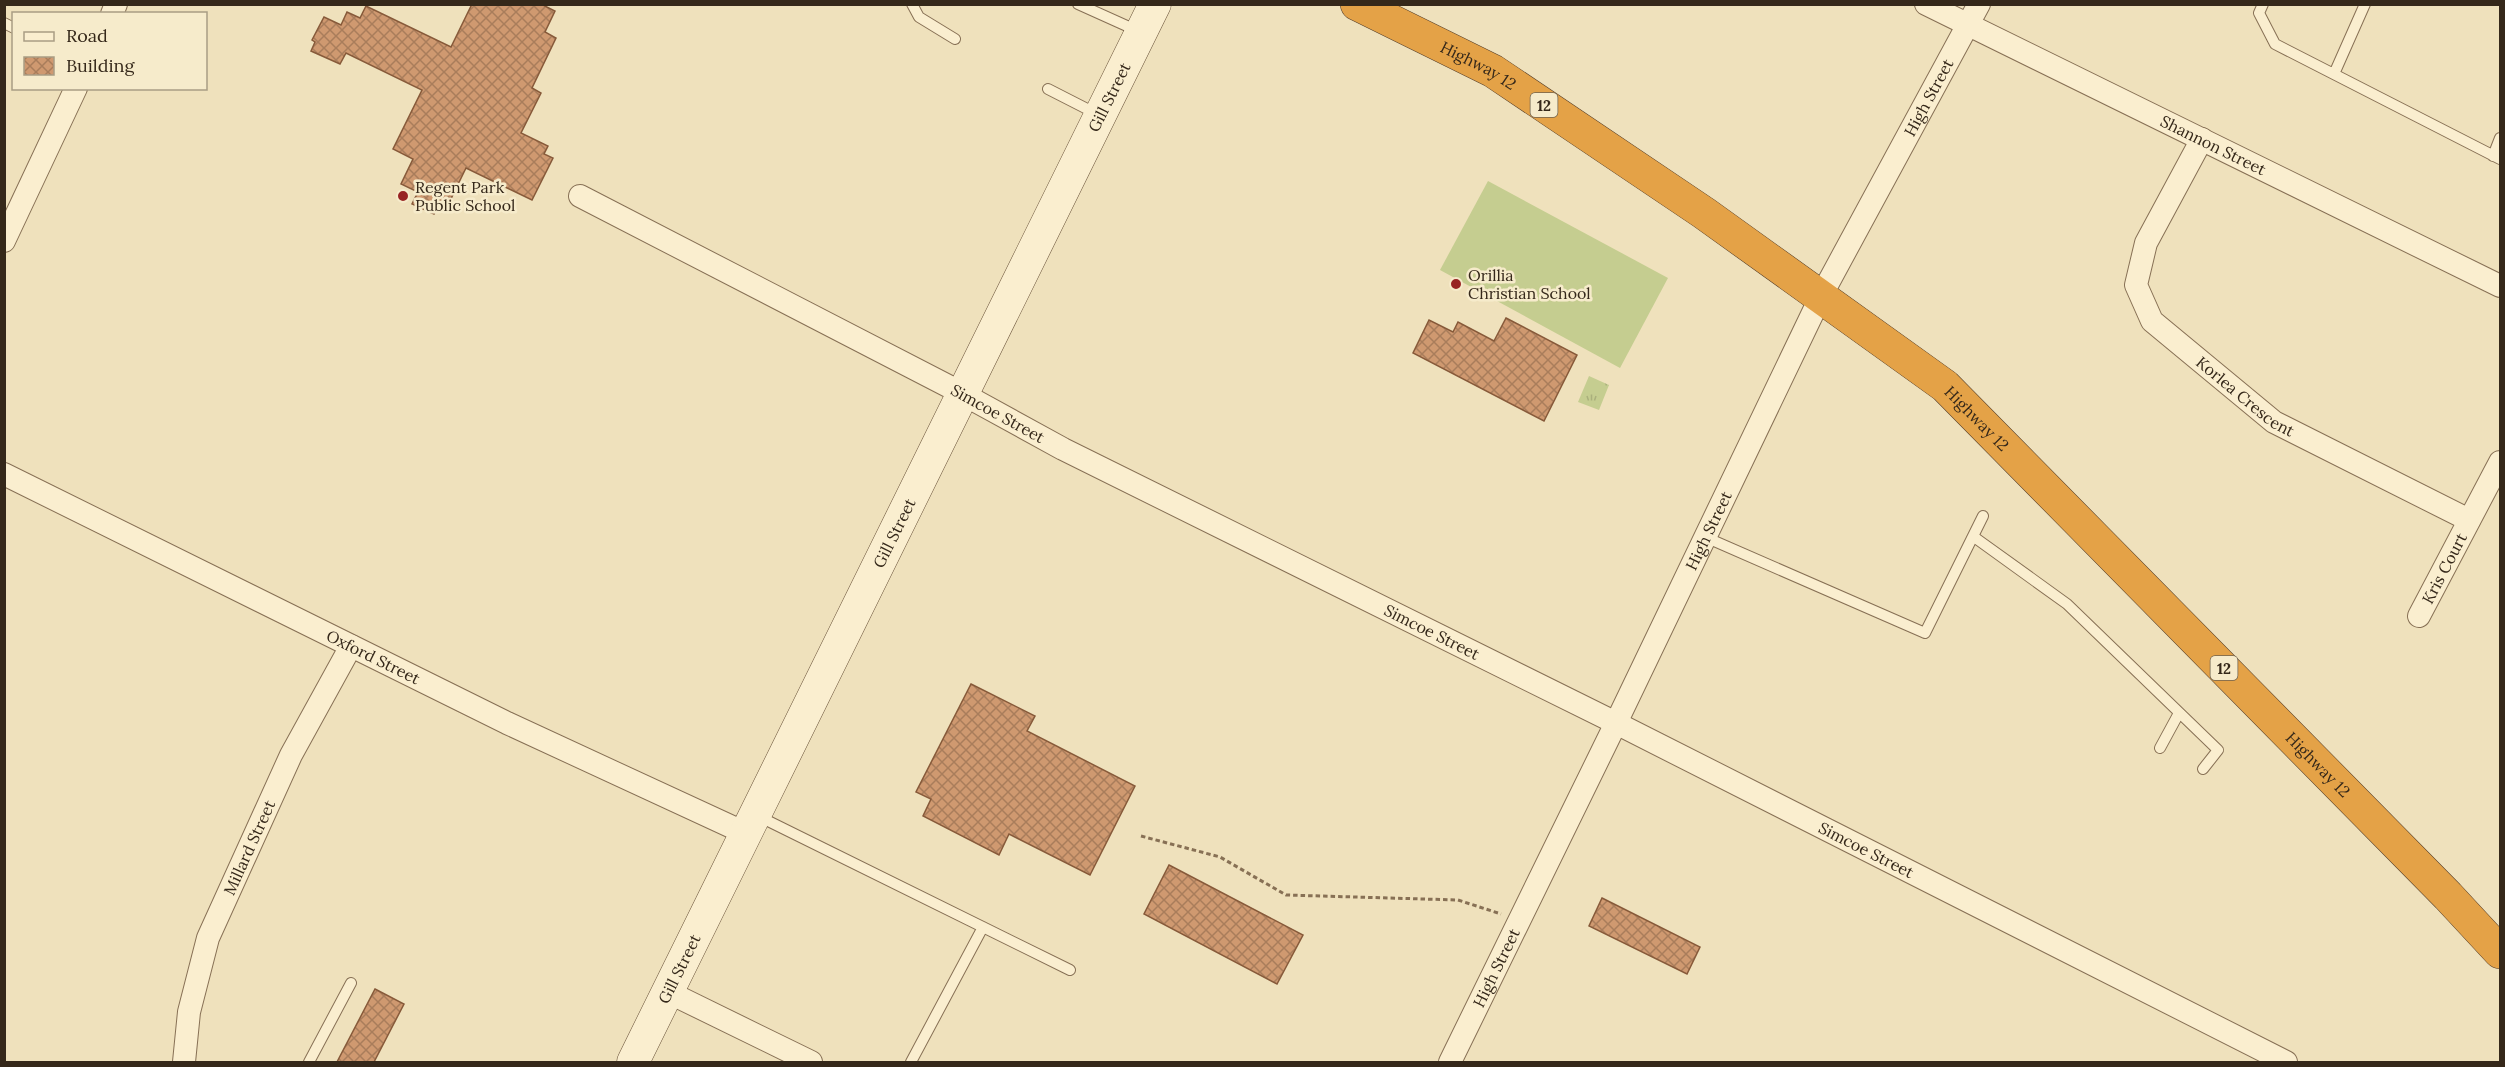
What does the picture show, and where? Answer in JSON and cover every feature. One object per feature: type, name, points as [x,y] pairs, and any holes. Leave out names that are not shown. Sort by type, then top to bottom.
[{"type":"highway","name":"Highway 12","points":[[1357,4],[1493,71],[1704,213],[1945,386],[2448,896],[2500,952]]},
{"type":"main road","name":"Gill Street","points":[[633,1062],[1155,4]]},
{"type":"street","name":"Shannon Street","points":[[1926,4],[2500,286]]},
{"type":"street","name":"High Street","points":[[1450,1062],[1821,296],[1979,4]]},
{"type":"street","points":[[4,241],[75,90]]},
{"type":"street","name":"Korlea Crescent","points":[[2202,139],[2146,243],[2136,285],[2152,321],[2274,422],[2469,520]]},
{"type":"street","name":"Simcoe Street","points":[[580,196],[963,393],[1063,449],[1616,723],[2284,1062]]},
{"type":"street","points":[[2469,520],[2500,462]]},
{"type":"street","name":"Oxford Street","points":[[4,474],[507,723],[750,823]]},
{"type":"street","name":"Kris Court","points":[[2419,616],[2469,520]]},
{"type":"street","name":"Millard Street","points":[[184,1062],[189,1012],[208,938],[291,755],[351,646]]},
{"type":"street","points":[[668,992],[812,1062]]},
{"type":"lane","points":[[912,4],[920,17],[955,39]]},
{"type":"lane","points":[[1078,4],[1141,32]]},
{"type":"lane","points":[[2262,4],[2259,13],[2275,44],[2497,158],[2500,138]]},
{"type":"lane","points":[[2334,74],[2365,4]]},
{"type":"lane","points":[[1048,89],[1100,116]]},
{"type":"lane","points":[[1705,537],[1925,633],[1983,516]]},
{"type":"lane","points":[[1974,537],[2067,604],[2218,750],[2203,769]]},
{"type":"lane","points":[[2160,748],[2179,712]]},
{"type":"lane","points":[[750,823],[983,927],[1070,970]]},
{"type":"lane","points":[[911,1062],[983,927]]},
{"type":"lane","points":[[309,1062],[351,983]]},
{"type":"path","points":[[1142,836],[1220,857],[1286,895],[1458,900],[1520,920]]},
{"type":"green space","points":[[1488,181],[1668,278],[1620,368],[1440,270]]},
{"type":"green space","points":[[1589,376],[1609,385],[1599,410],[1578,402]]},
{"type":"building","points":[[472,4],[541,4],[555,11],[545,32],[556,38],[532,88],[541,93],[521,133],[548,146],[544,154],[553,158],[532,200],[466,168],[447,207],[439,203],[434,214],[412,204],[418,192],[401,184],[413,159],[393,149],[422,90],[346,53],[340,64],[311,51],[315,42],[312,40],[324,17],[341,25],[347,12],[360,18],[366,6],[451,47]]},
{"type":"building","points":[[1506,318],[1577,355],[1544,421],[1413,353],[1429,320],[1453,332],[1458,322],[1494,341]]},
{"type":"building","points":[[971,684],[1035,716],[1027,731],[1135,786],[1090,875],[1009,834],[999,855],[923,816],[931,799],[916,792]]},
{"type":"building","points":[[1169,865],[1303,935],[1277,984],[1144,914]]},
{"type":"building","points":[[1602,898],[1700,947],[1687,974],[1589,926]]},
{"type":"building","points":[[375,989],[404,1004],[374,1062],[337,1062]]},
{"type":"place","name":"Regent Park Public School","points":[[403,196]]},
{"type":"place","name":"Orillia Christian School","points":[[1456,284]]}]
